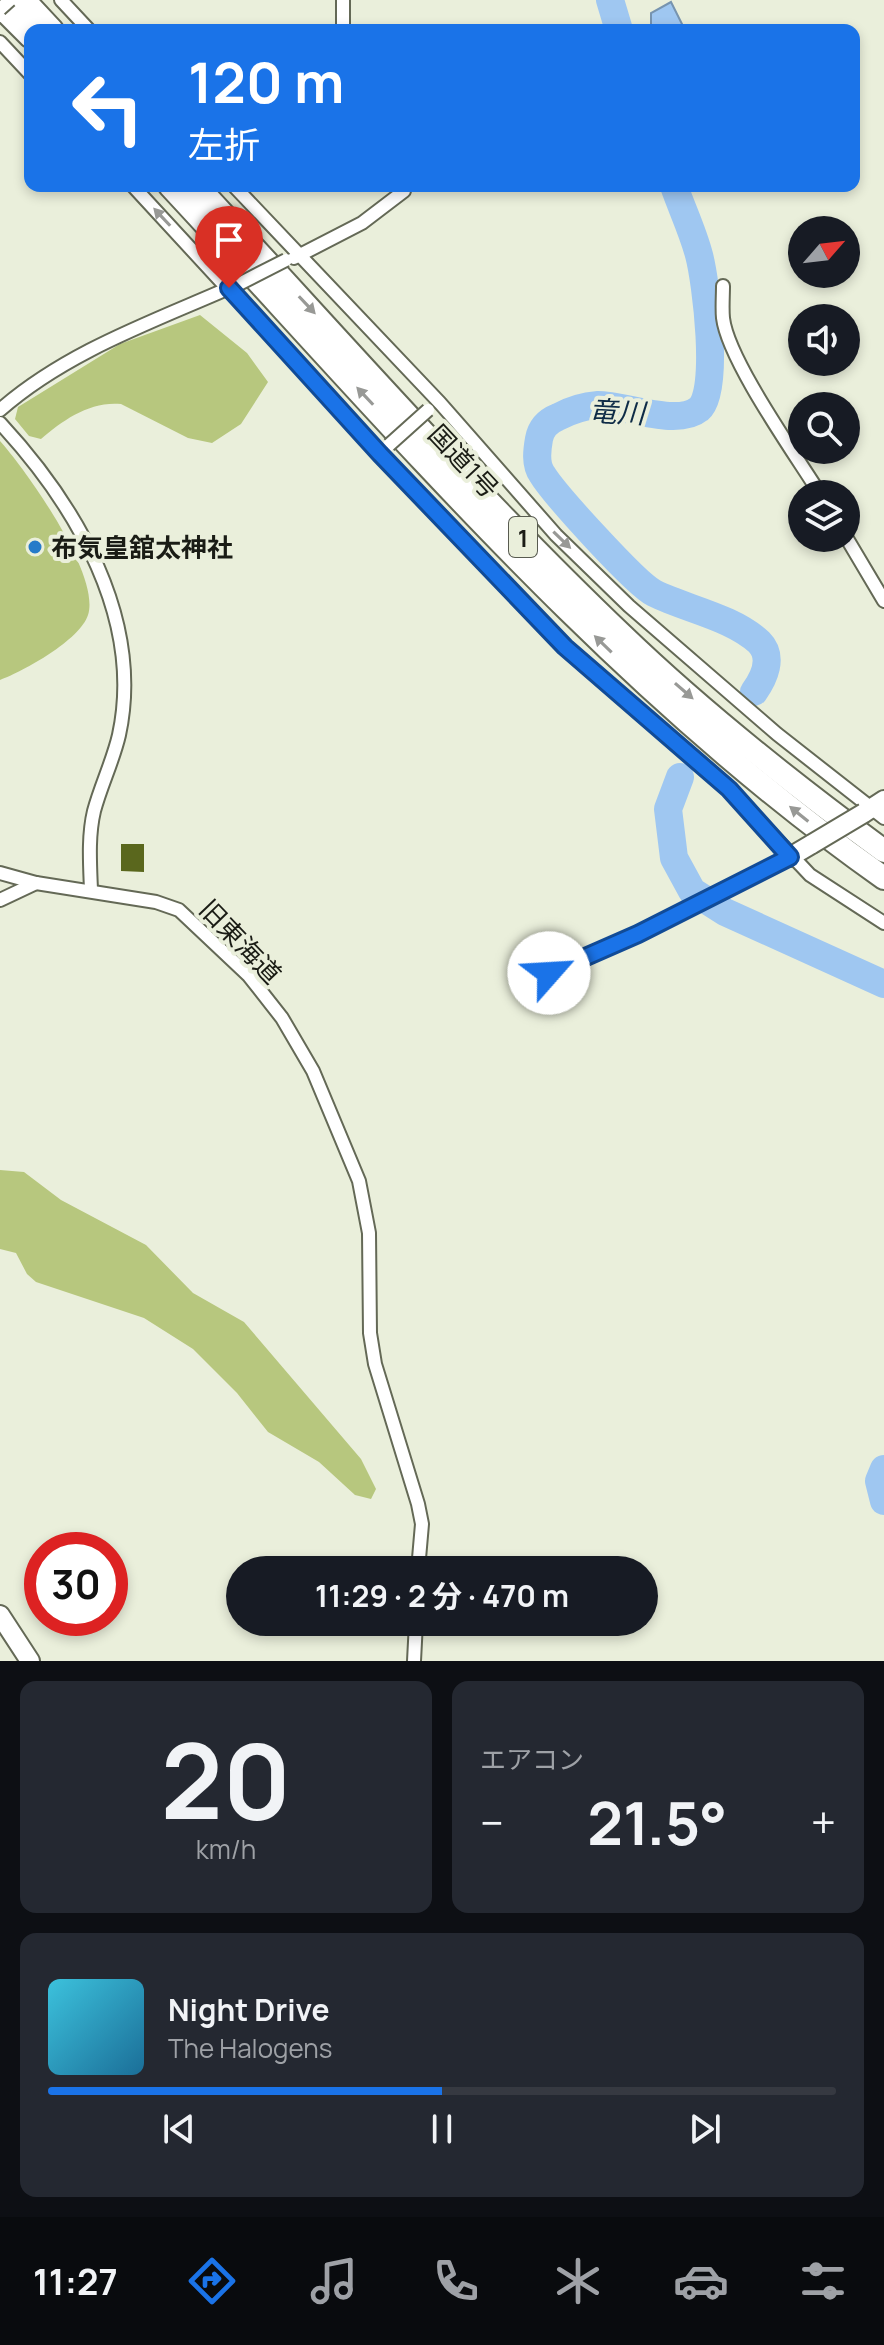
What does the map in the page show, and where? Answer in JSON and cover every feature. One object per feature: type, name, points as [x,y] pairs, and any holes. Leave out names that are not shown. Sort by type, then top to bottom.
[{"type":"highway","points":[[24,0],[46,24]]},
{"type":"highway","points":[[0,6],[24,30]]},
{"type":"highway","name":"国道1号","points":[[176,192],[429,466],[607,649],[756,780],[879,866]]},
{"type":"highway","name":"国道1号","points":[[203,192],[523,537],[622,636],[770,765],[879,866]]},
{"type":"highway","points":[[879,866],[884,888]]},
{"type":"street","points":[[0,6],[10,0]]},
{"type":"street","points":[[61,0],[83,24]]},
{"type":"street","points":[[343,0],[343,24]]},
{"type":"street","points":[[0,42],[24,68]]},
{"type":"street","points":[[139,192],[234,286],[565,647],[729,789],[790,857],[830,891],[884,923]]},
{"type":"street","points":[[240,192],[434,407],[629,606],[876,810],[689,909],[549,973]]},
{"type":"street","points":[[0,410],[31,382],[114,338],[286,260],[300,257],[362,223],[403,192]]},
{"type":"street","points":[[723,286],[723,318],[728,336],[812,480]]},
{"type":"street","points":[[385,449],[434,407]]},
{"type":"street","points":[[0,423],[36,461],[60,496],[94,562],[121,639],[123,697],[119,735],[94,812],[91,890]]},
{"type":"street","points":[[855,552],[884,601]]},
{"type":"street","name":"旧東海道","points":[[0,873],[36,883],[91,890],[173,907],[199,925],[249,976],[282,1018],[313,1071],[364,1200],[372,1270],[370,1333],[375,1364],[418,1504],[422,1524],[419,1556]]},
{"type":"street","points":[[0,900],[36,883]]},
{"type":"street","points":[[0,1615],[30,1661]]},
{"type":"street","points":[[414,1661],[415,1636]]},
{"type":"green space","points":[[200,315],[247,353],[268,382],[241,424],[212,443],[188,438],[121,404],[88,409],[58,425],[41,439],[29,436],[15,419],[18,407],[120,344]]},
{"type":"green space","name":"布気皇舘太神社","points":[[0,441],[59,524],[73,550],[89,597],[88,615],[74,634],[36,662],[0,680]]},
{"type":"green space","points":[[0,1170],[24,1172],[61,1200],[146,1245],[193,1293],[244,1322],[361,1459],[376,1489],[371,1499],[355,1495],[319,1462],[268,1432],[237,1393],[193,1349],[144,1318],[36,1282],[27,1274],[16,1253],[0,1249]]},
{"type":"water","points":[[671,2],[682,24],[651,24],[651,13]]},
{"type":"building","points":[[121,844],[144,844],[144,872],[121,871]]},
{"type":"waterway","name":"竜川","points":[[610,0],[617,24]]},
{"type":"waterway","name":"竜川","points":[[676,192],[697,246],[705,288],[710,336],[709,382],[705,399],[699,409],[678,416],[598,405],[573,410],[543,428],[537,461],[542,474],[562,500],[645,586],[667,599],[736,626],[759,642],[767,661],[754,692]]},
{"type":"waterway","name":"竜川","points":[[680,777],[668,809],[674,858],[692,891],[725,912],[884,984]]},
{"type":"waterway","name":"竜川","points":[[884,1469],[879,1481],[884,1501]]},
{"type":"place","name":"布気皇舘太神社","points":[[35,547]]},
{"type":"route","points":[[229,288],[380,454],[565,647],[729,789],[790,857],[638,934],[549,973]]}]
